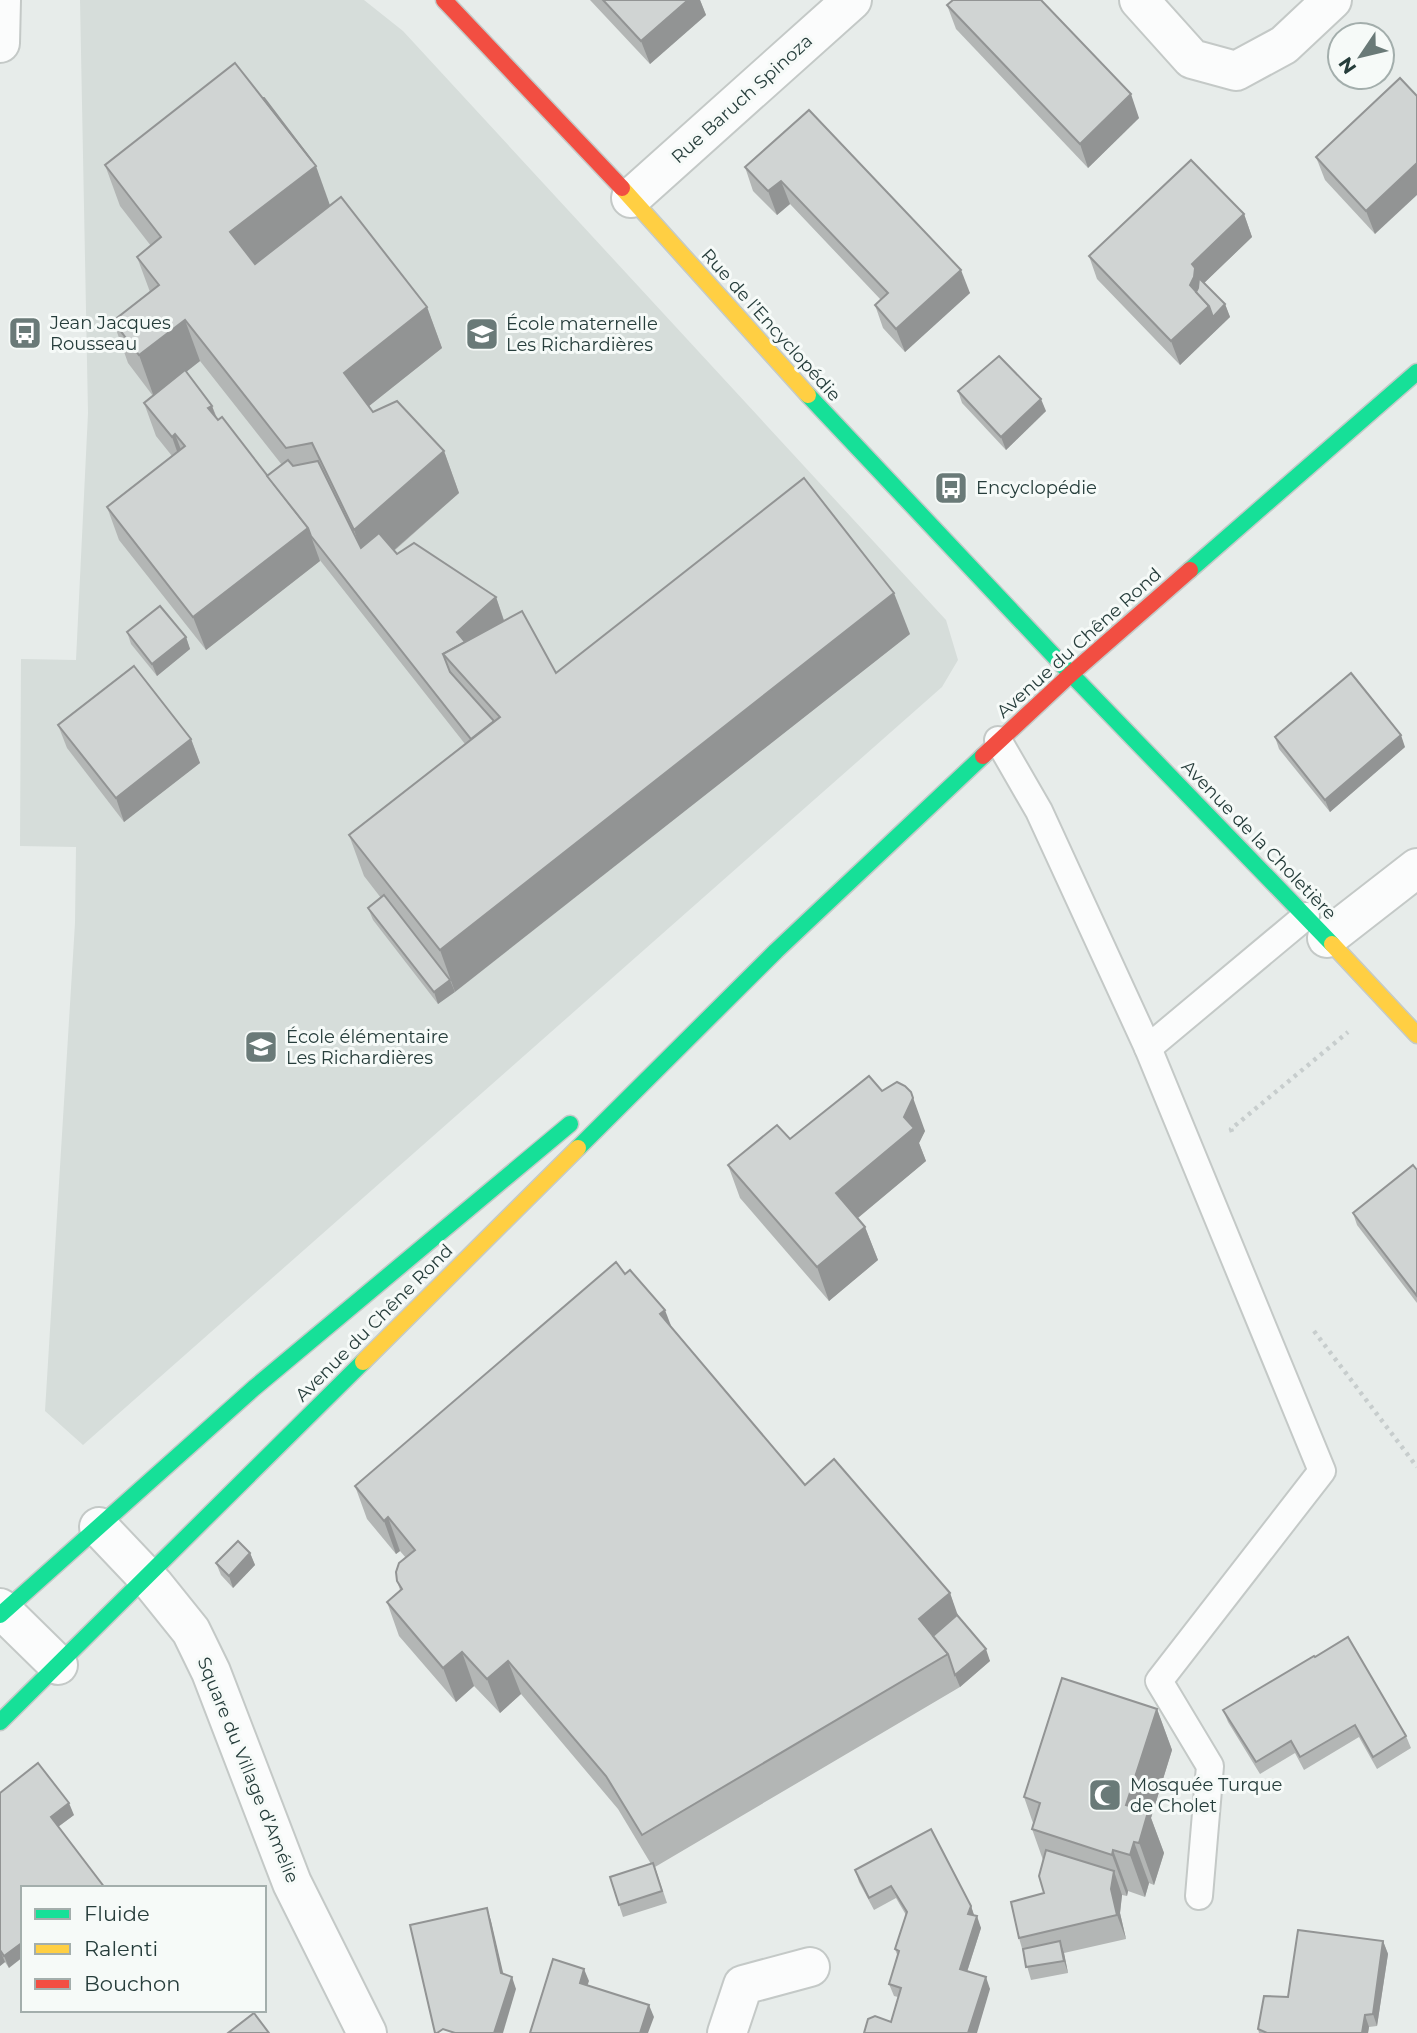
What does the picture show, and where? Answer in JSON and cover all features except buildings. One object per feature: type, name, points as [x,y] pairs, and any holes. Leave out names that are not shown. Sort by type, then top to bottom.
[{"type":"main road","name":"Rue de l’Encyclopédie","points":[[444,0],[631,198],[757,340],[1071,674]]},
{"type":"main road","name":"Avenue du Chêne Rond","points":[[0,1722],[776,951],[1071,674],[1417,372]]},
{"type":"main road","name":"Avenue de la Choletière","points":[[1071,674],[1317,927],[1417,1035]]},
{"type":"main road","name":"Avenue du Chêne Rond","points":[[637,1067],[776,951]]},
{"type":"main road","name":"Avenue du Chêne Rond","points":[[1,1612],[254,1388],[584,1112]]},
{"type":"street","points":[[0,43],[1,0]]},
{"type":"street","name":"Rue Baruch Spinoza","points":[[631,198],[852,0]]},
{"type":"street","points":[[1139,0],[1192,59],[1236,71],[1284,45],[1332,0]]},
{"type":"street","points":[[1317,927],[1417,868]]},
{"type":"street","name":"Square du Village d’Amélie","points":[[99,1527],[191,1631],[211,1672],[292,1882],[367,2033]]},
{"type":"street","points":[[1,1612],[58,1665]]},
{"type":"street","points":[[727,2033],[743,1985],[810,1967]]},
{"type":"lane","points":[[999,740],[1039,811],[1148,1048],[1322,1471],[1159,1681],[1210,1766],[1199,1896]]},
{"type":"lane","points":[[1148,1048],[1317,927]]},
{"type":"path","points":[[1236,1141],[1231,1129],[1387,1001]]},
{"type":"path","points":[[1309,1325],[1417,1467]]},
{"type":"shaded area","points":[[80,0],[364,0],[403,31],[946,620],[958,660],[942,687],[83,1445],[45,1411],[75,923],[76,847],[20,846],[21,659],[76,660],[88,413]]},
{"type":"traffic: fast","points":[[1190,570],[1417,372]]},
{"type":"traffic: fast","points":[[808,395],[1071,674],[1332,944]]},
{"type":"traffic: fast","points":[[578,1148],[776,951],[983,756]]},
{"type":"traffic: fast","points":[[0,1615],[254,1388],[570,1124]]},
{"type":"traffic: fast","points":[[0,1722],[363,1362]]},
{"type":"traffic: slow","points":[[622,188],[808,395]]},
{"type":"traffic: slow","points":[[1332,944],[1417,1035]]},
{"type":"traffic: slow","points":[[363,1362],[578,1148]]},
{"type":"traffic: jam","points":[[444,0],[622,188]]},
{"type":"traffic: jam","points":[[983,756],[1071,674],[1190,570]]},
{"type":"place","name":"Jean Jacques Rousseau","points":[[25,333]]},
{"type":"place","name":"École maternelle Les Richardières","points":[[482,334]]},
{"type":"place","name":"Encyclopédie","points":[[951,488]]},
{"type":"place","name":"École élémentaire Les Richardières","points":[[261,1047]]},
{"type":"place","name":"Mosquée Turque de Cholet","points":[[1105,1795]]}]
